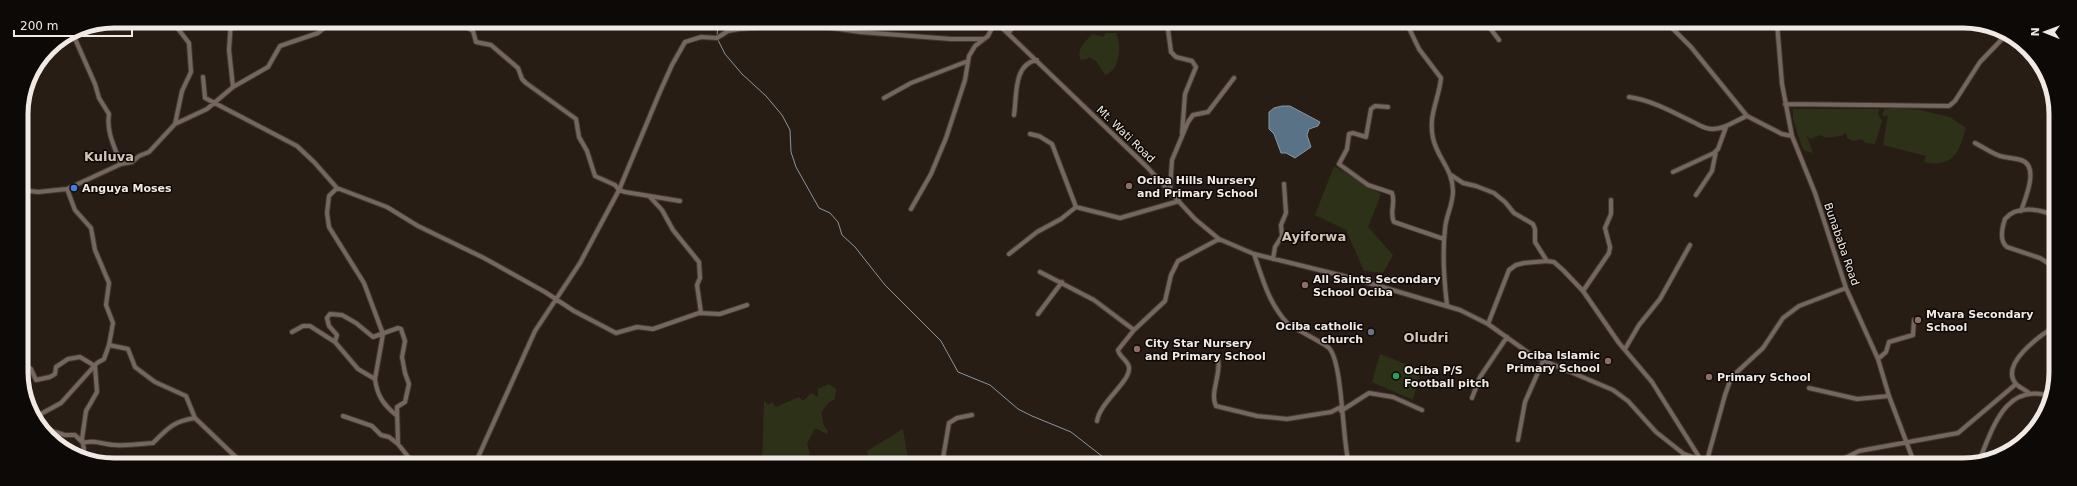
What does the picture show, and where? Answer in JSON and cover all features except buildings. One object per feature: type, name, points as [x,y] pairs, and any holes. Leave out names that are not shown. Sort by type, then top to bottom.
[{"type":"street","points":[[175,124],[182,91],[191,72],[189,43],[177,28]]},
{"type":"street","points":[[231,28],[229,50],[233,87]]},
{"type":"street","points":[[28,191],[38,192],[67,189],[121,164],[132,162],[139,156],[149,152],[175,124],[207,109],[233,87],[268,67],[280,46],[318,33],[324,28]]},
{"type":"street","points":[[468,28],[473,31],[476,42],[490,44],[518,68],[522,79],[526,83],[576,119],[578,132],[587,151],[595,176],[615,185],[619,190],[680,201]]},
{"type":"street","points":[[478,458],[529,343],[584,256],[619,190],[672,64],[685,42],[701,37],[717,38],[728,32],[761,28]]},
{"type":"street","points":[[833,28],[951,39],[984,39]]},
{"type":"street","points":[[911,209],[931,174],[946,138],[965,80],[968,61],[975,46],[988,36],[992,28]]},
{"type":"street","name":"Mt. Wati Road","points":[[1003,28],[1170,190],[1196,219],[1219,239],[1254,254],[1352,278],[1448,305],[1488,324],[1543,361],[1613,390],[1628,401],[1659,435],[1684,454],[1694,458]]},
{"type":"street","points":[[1009,33],[1012,28]]},
{"type":"street","points":[[1168,28],[1171,52],[1176,57],[1192,61],[1196,67],[1185,94],[1182,136]]},
{"type":"street","points":[[1409,28],[1419,49],[1441,78],[1433,113],[1432,136],[1440,158],[1451,175],[1463,183],[1494,193],[1505,202],[1514,213],[1533,224],[1535,229],[1534,242],[1547,261]]},
{"type":"street","points":[[1490,28],[1499,40]]},
{"type":"street","points":[[1672,28],[1691,47],[1748,116],[1782,134],[1792,136]]},
{"type":"street","name":"Bunababa Road","points":[[1777,28],[1782,84],[1792,136],[1815,193],[1846,288],[1878,359],[1889,396],[1913,458]]},
{"type":"street","points":[[75,38],[95,84],[99,98],[109,114],[108,122],[110,134],[121,164]]},
{"type":"street","points":[[1786,104],[1949,106],[1955,101],[1980,62],[2003,38]]},
{"type":"street","points":[[1014,115],[1020,72],[1027,63],[1037,60]]},
{"type":"street","points":[[884,98],[911,83],[968,61]]},
{"type":"street","points":[[203,77],[205,98],[297,146],[314,162],[337,188],[387,207],[418,226],[478,254],[574,311],[617,333],[637,327],[653,329],[701,313],[720,314],[747,305]]},
{"type":"street","points":[[1170,190],[1170,169],[1182,136],[1191,117],[1208,112],[1234,78]]},
{"type":"street","points":[[1629,97],[1652,103],[1695,122],[1702,128],[1713,129],[1726,127],[1748,116]]},
{"type":"street","points":[[1388,107],[1375,106],[1371,108],[1366,137],[1353,133],[1349,134],[1347,149],[1339,164],[1368,184],[1392,193],[1394,198],[1392,218],[1394,222],[1444,239]]},
{"type":"street","points":[[1696,195],[1712,171],[1716,151],[1726,127]]},
{"type":"street","points":[[1030,134],[1039,136],[1052,144],[1076,207]]},
{"type":"street","points":[[1975,143],[1993,153],[2022,160],[2028,165],[2030,172],[2030,183],[2021,210]]},
{"type":"street","points":[[1673,172],[1716,151]]},
{"type":"street","points":[[1448,305],[1444,278],[1444,239],[1446,219],[1452,203],[1451,175]]},
{"type":"street","points":[[1273,259],[1276,247],[1282,236],[1281,225],[1286,213],[1284,184]]},
{"type":"street","points":[[337,188],[329,196],[327,213],[328,227],[364,283],[383,334],[375,380],[378,394],[382,401],[396,415]]},
{"type":"street","points":[[40,415],[61,403],[94,366],[104,359],[109,345],[113,323],[106,305],[109,283],[98,257],[91,228],[75,210],[67,189]]},
{"type":"street","points":[[650,196],[662,210],[674,230],[699,262],[700,278],[697,285],[701,313]]},
{"type":"street","points":[[1582,291],[1610,250],[1605,228],[1611,214],[1611,200]]},
{"type":"street","points":[[1076,207],[1120,218],[1179,201]]},
{"type":"street","points":[[1009,254],[1036,232],[1061,219],[1076,207]]},
{"type":"street","points":[[2049,214],[2036,210],[2021,210],[2010,214],[2005,220],[2002,229],[2003,243],[2007,247],[2040,258],[2049,264]]},
{"type":"street","points":[[1097,421],[1107,400],[1128,374],[1129,366],[1118,350],[1134,330],[1165,302],[1171,275],[1178,260],[1219,239]]},
{"type":"street","points":[[1625,349],[1639,325],[1660,299],[1690,245]]},
{"type":"street","points":[[1254,254],[1271,301],[1283,319],[1288,324],[1328,348],[1333,354],[1338,374],[1344,445],[1347,458]]},
{"type":"street","points":[[1488,324],[1509,270],[1520,264],[1547,261],[1558,266],[1582,291],[1625,349],[1652,382],[1701,458]]},
{"type":"street","points":[[1040,272],[1062,282],[1094,300],[1134,330]]},
{"type":"street","points":[[1038,314],[1062,282]]},
{"type":"street","points":[[1705,458],[1730,381],[1737,372],[1763,348],[1783,318],[1799,306],[1846,288]]},
{"type":"street","points":[[335,342],[337,335],[328,324],[327,318],[330,314],[342,315],[356,323],[373,337],[400,328],[405,341],[402,357],[409,386],[405,402],[397,407],[396,415],[399,425],[398,444]]},
{"type":"street","points":[[1878,359],[1886,352],[1889,342],[1913,335],[1914,320]]},
{"type":"street","points":[[292,332],[309,325],[335,342],[358,368],[375,380]]},
{"type":"street","points":[[2045,395],[2029,393],[2016,384],[2013,373],[2018,359],[2027,346],[2049,331]]},
{"type":"street","points":[[1472,398],[1480,377],[1507,337]]},
{"type":"street","points":[[109,345],[128,349],[135,366],[155,382],[186,396],[195,418],[237,458]]},
{"type":"street","points":[[1217,356],[1219,364],[1215,397],[1216,406],[1257,416],[1287,419],[1341,409],[1369,393],[1393,396],[1422,410]]},
{"type":"street","points":[[28,367],[31,368],[36,380],[50,377],[55,374],[56,366],[68,359],[80,357],[94,366]]},
{"type":"street","points":[[1518,440],[1524,402],[1543,361]]},
{"type":"street","points":[[82,443],[86,411],[97,392],[94,366]]},
{"type":"street","points":[[1845,458],[1859,451],[1958,433],[2016,384]]},
{"type":"street","points":[[1809,388],[1857,399],[1889,396]]},
{"type":"street","points":[[1984,455],[2003,409],[2011,402],[2029,393]]},
{"type":"street","points":[[943,458],[949,423],[957,418],[972,415]]},
{"type":"street","points":[[343,416],[375,427],[381,435],[389,437],[398,444],[409,458]]},
{"type":"street","points":[[82,443],[97,440],[104,444],[116,445],[153,443],[171,425],[183,420],[195,418]]},
{"type":"street","points":[[51,431],[65,435],[76,435],[84,448],[82,452]]},
{"type":"street","points":[[1682,458],[1684,454]]},
{"type":"green space","points":[[1106,33],[1116,33],[1119,50],[1117,63],[1110,72],[1105,75],[1096,61],[1089,57],[1081,60],[1079,53],[1084,43],[1092,34],[1103,37]]},
{"type":"green space","points":[[1793,109],[1879,109],[1878,114],[1882,121],[1875,144],[1866,143],[1861,139],[1853,141],[1847,138],[1847,135],[1844,133],[1843,135],[1831,138],[1820,135],[1811,139],[1807,136],[1813,153],[1805,151],[1802,147],[1793,119]]},
{"type":"green space","points":[[1885,109],[1920,110],[1950,117],[1966,128],[1958,151],[1949,160],[1942,163],[1934,163],[1924,162],[1926,156],[1883,145],[1888,115],[1884,117],[1882,114]]},
{"type":"green space","points":[[1334,166],[1381,194],[1368,227],[1393,255],[1383,273],[1364,271],[1346,230],[1315,215]]},
{"type":"green space","name":"Ociba P/S Football pitch","points":[[1380,354],[1421,370],[1413,400],[1372,382]]},
{"type":"green space","points":[[829,384],[836,389],[835,399],[828,403],[821,413],[824,426],[828,431],[827,434],[815,428],[807,444],[810,454],[807,458],[762,458],[764,400],[768,405],[772,402],[776,407],[799,397],[803,401],[811,393],[818,397],[818,389]]},
{"type":"green space","points":[[903,429],[908,458],[868,458],[867,451]]},
{"type":"water","points":[[1290,106],[1320,122],[1318,126],[1309,129],[1307,135],[1311,147],[1295,158],[1286,153],[1281,153],[1274,134],[1269,129],[1269,112],[1274,108]]},
{"type":"waterway","points":[[717,37],[718,28]]},
{"type":"waterway","points":[[718,40],[725,54],[742,74],[766,96],[782,115],[790,130],[791,152],[796,167],[819,208],[830,213],[838,222],[842,235],[855,247],[885,285],[941,341],[958,372],[990,385],[1018,409],[1071,432],[1104,458]]},
{"type":"place","name":"Ociba Hills Nursery and Primary School","points":[[1129,186]]},
{"type":"place","name":"Anguya Moses","points":[[74,188]]},
{"type":"place","name":"All Saints Secondary School Ociba","points":[[1305,285]]},
{"type":"place","name":"Mvara Secondary School","points":[[1918,320]]},
{"type":"place","name":"Ociba catholic church","points":[[1371,332]]},
{"type":"place","name":"City Star Nursery and Primary School","points":[[1137,349]]},
{"type":"place","name":"Ociba Islamic Primary School","points":[[1608,361]]},
{"type":"place","name":"Ociba P/S Football pitch","points":[[1396,376]]},
{"type":"place","name":"Primary School","points":[[1709,377]]},
{"type":"district","name":"Kuluva","points":[[109,156]]},
{"type":"district","name":"Ayiforwa","points":[[1314,236]]},
{"type":"district","name":"Oludri","points":[[1426,337]]}]
